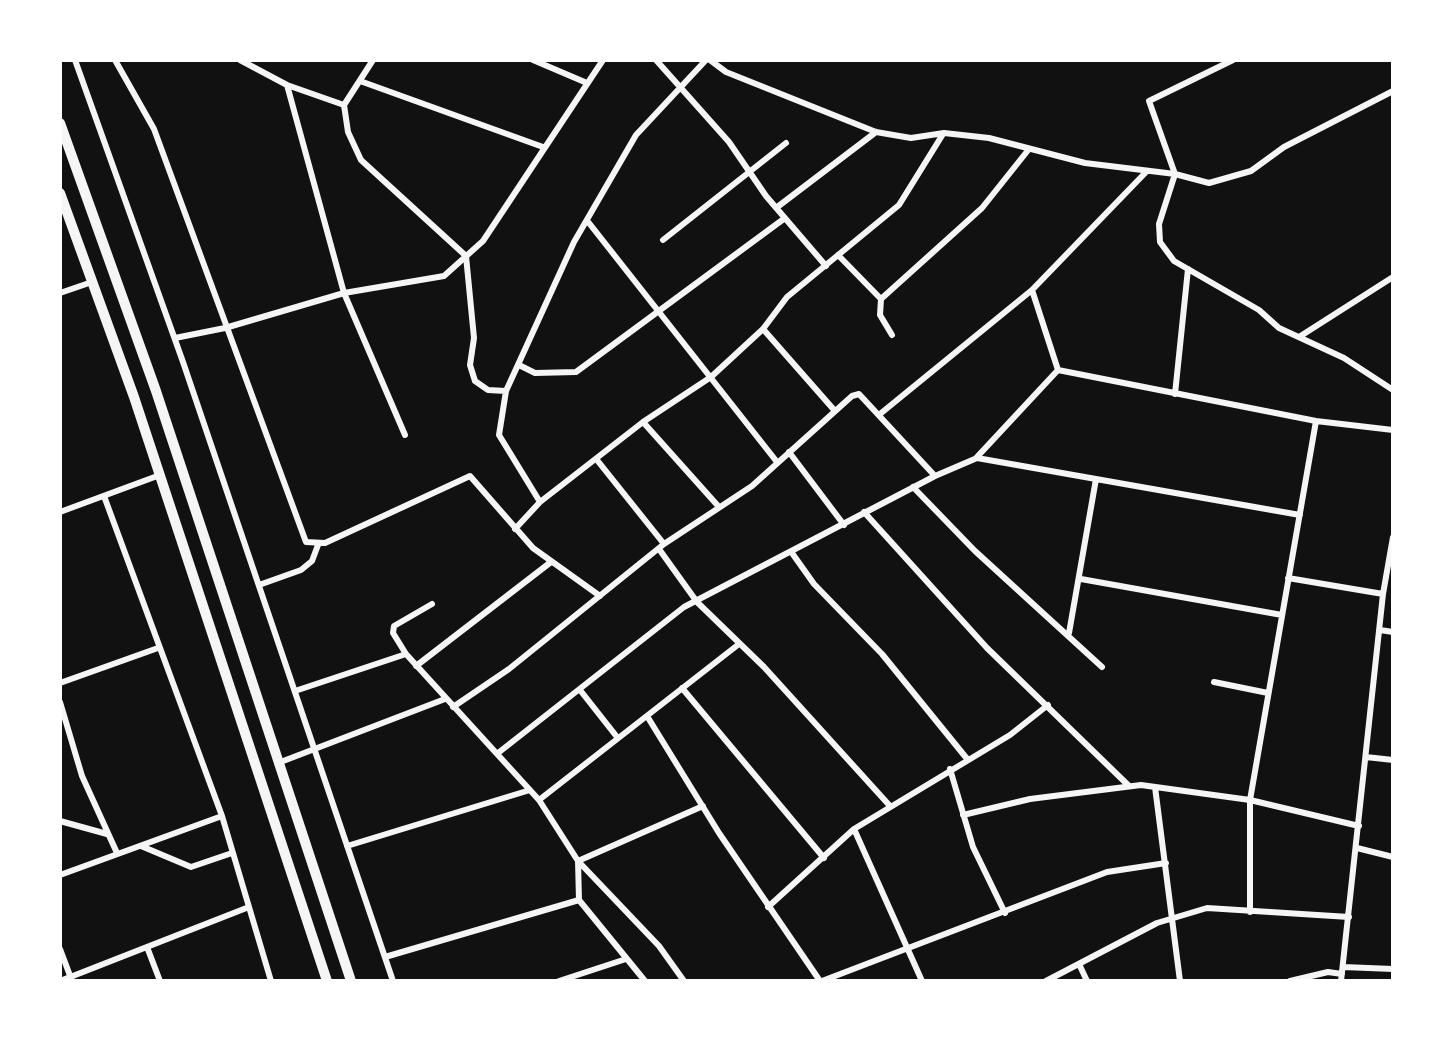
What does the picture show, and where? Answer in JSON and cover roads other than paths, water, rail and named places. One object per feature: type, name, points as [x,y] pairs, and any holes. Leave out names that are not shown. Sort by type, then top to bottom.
[{"type":"main road","points":[[60,123],[161,409],[352,981]]},
{"type":"main road","points":[[60,193],[160,475],[327,981]]},
{"type":"main road","points":[[140,418],[161,409]]},
{"type":"street","points":[[75,60],[393,981]]},
{"type":"street","points":[[115,60],[154,129],[306,542],[318,545]]},
{"type":"street","points":[[240,60],[287,85],[344,105]]},
{"type":"street","points":[[373,60],[344,105],[348,132],[361,160],[466,256],[474,338],[470,365],[476,380],[488,390],[506,391]]},
{"type":"street","points":[[533,60],[587,84]]},
{"type":"street","points":[[174,338],[225,328],[344,293],[444,276],[483,241],[603,60]]},
{"type":"street","points":[[656,60],[826,266]]},
{"type":"street","points":[[540,502],[499,435],[506,391],[574,242],[636,135],[708,60],[726,72],[876,132],[911,138],[944,133],[989,138],[1097,165],[1175,174],[1209,183],[1250,171],[1284,147],[1393,91]]},
{"type":"street","points":[[1233,60],[1149,101],[1175,174],[1157,234],[1174,261],[1298,338],[1344,358],[1393,390]]},
{"type":"street","points":[[360,81],[544,147]]},
{"type":"street","points":[[287,85],[344,293],[405,435]]},
{"type":"street","points":[[776,208],[876,132]]},
{"type":"street","points":[[514,529],[540,502],[643,422],[711,378],[762,329],[787,298],[899,205],[944,133]]},
{"type":"street","points":[[663,240],[786,144]]},
{"type":"street","points":[[880,299],[982,208],[1029,149]]},
{"type":"street","points":[[880,414],[1032,290],[1147,170]]},
{"type":"street","points":[[519,365],[535,373],[576,372],[784,218]]},
{"type":"street","points":[[589,222],[776,462]]},
{"type":"street","points":[[838,256],[880,299],[880,315],[892,335]]},
{"type":"street","points":[[1175,394],[1188,268]]},
{"type":"street","points":[[1298,338],[1393,277]]},
{"type":"street","points":[[60,293],[93,282]]},
{"type":"street","points":[[1032,290],[1058,370]]},
{"type":"street","points":[[762,329],[835,411]]},
{"type":"street","points":[[1058,370],[1316,421],[1393,430]]},
{"type":"street","points":[[498,753],[697,602],[864,512],[977,458],[1058,370]]},
{"type":"street","points":[[453,707],[661,546],[752,486],[835,411],[860,394],[935,476]]},
{"type":"street","points":[[1250,912],[1250,800],[1316,421]]},
{"type":"street","points":[[643,422],[719,507]]},
{"type":"street","points":[[789,452],[844,525]]},
{"type":"street","points":[[977,458],[1300,515]]},
{"type":"street","points":[[597,460],[697,602],[890,806]]},
{"type":"street","points":[[60,512],[160,475]]},
{"type":"street","points":[[259,585],[301,570],[318,545],[470,476],[514,529],[600,596]]},
{"type":"street","points":[[1069,633],[1082,579],[1096,479]]},
{"type":"street","points":[[913,487],[975,551],[1102,667]]},
{"type":"street","points":[[104,496],[222,816],[272,981]]},
{"type":"street","points":[[864,512],[987,648],[1129,786]]},
{"type":"street","points":[[1342,974],[1382,594],[1393,538]]},
{"type":"street","points":[[792,552],[814,584],[882,654],[968,760]]},
{"type":"street","points":[[416,666],[552,562]]},
{"type":"street","points":[[1288,578],[1382,594]]},
{"type":"street","points":[[1082,579],[1282,615]]},
{"type":"street","points":[[432,604],[394,626],[393,634],[406,654],[539,800],[578,861],[659,946],[684,981]]},
{"type":"street","points":[[1380,630],[1393,632]]},
{"type":"street","points":[[539,800],[739,644]]},
{"type":"street","points":[[60,683],[158,648]]},
{"type":"street","points":[[295,692],[406,654]]},
{"type":"street","points":[[1214,682],[1268,694]]},
{"type":"street","points":[[682,688],[824,858]]},
{"type":"street","points":[[580,690],[617,738]]},
{"type":"street","points":[[277,764],[446,699]]},
{"type":"street","points":[[60,702],[82,776],[117,853]]},
{"type":"street","points":[[768,907],[854,829],[968,760],[1048,704]]},
{"type":"street","points":[[647,716],[817,980],[1106,872],[1166,863]]},
{"type":"street","points":[[1366,757],[1393,760]]},
{"type":"street","points":[[950,769],[963,815],[1004,913]]},
{"type":"street","points":[[963,815],[1030,799],[1129,786],[1250,800],[1359,826]]},
{"type":"street","points":[[1155,787],[1180,981]]},
{"type":"street","points":[[347,846],[530,790]]},
{"type":"street","points":[[578,861],[703,806]]},
{"type":"street","points":[[60,874],[222,816]]},
{"type":"street","points":[[60,821],[108,834]]},
{"type":"street","points":[[854,829],[922,981]]},
{"type":"street","points":[[140,846],[191,867],[232,852]]},
{"type":"street","points":[[1356,848],[1393,857]]},
{"type":"street","points":[[578,861],[579,900],[645,981]]},
{"type":"street","points":[[385,957],[579,900]]},
{"type":"street","points":[[60,980],[71,979],[249,907]]},
{"type":"street","points":[[1046,981],[1174,918],[1207,908],[1349,917]]},
{"type":"street","points":[[147,947],[160,981]]},
{"type":"street","points":[[60,949],[71,979]]},
{"type":"street","points":[[560,981],[626,959]]},
{"type":"street","points":[[1079,964],[1087,981]]},
{"type":"street","points":[[1290,981],[1328,972],[1393,968]]}]
